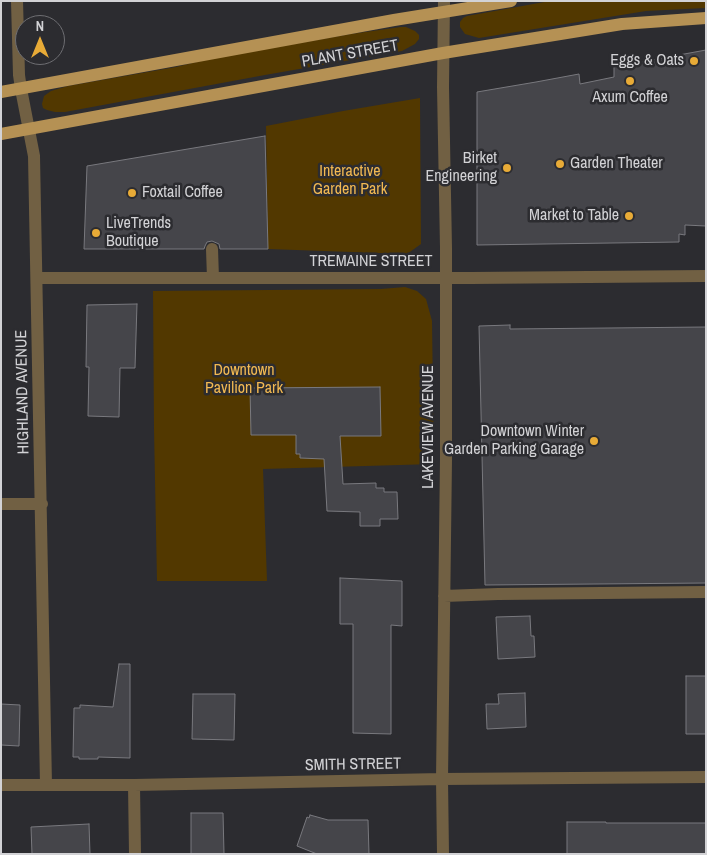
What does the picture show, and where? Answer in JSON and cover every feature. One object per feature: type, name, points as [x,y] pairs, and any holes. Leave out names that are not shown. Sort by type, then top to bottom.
[{"type":"main road","name":"PLANT STREET","points":[[1,92],[394,20],[444,7],[511,1]]},
{"type":"main road","name":"PLANT STREET","points":[[1,134],[443,53],[622,24],[706,18]]},
{"type":"street","name":"HIGHLAND AVENUE","points":[[17,1],[19,75],[34,156],[46,784]]},
{"type":"street","name":"LAKEVIEW AVENUE","points":[[443,854],[446,278],[444,7]]},
{"type":"street","points":[[212,249],[213,278]]},
{"type":"street","name":"TREMAINE STREET","points":[[37,278],[706,276]]},
{"type":"street","points":[[1,504],[42,504]]},
{"type":"street","points":[[444,596],[706,592]]},
{"type":"street","name":"SMITH STREET","points":[[1,785],[134,785],[442,779],[706,777]]},
{"type":"street","points":[[134,785],[135,854]]},
{"type":"green space","points":[[550,1],[706,1],[706,8],[646,11],[479,38],[465,34],[460,27],[460,22],[467,16]]},
{"type":"green space","points":[[401,27],[415,31],[419,35],[419,39],[415,44],[402,51],[65,112],[47,110],[43,108],[42,104],[44,96],[51,91],[68,86],[176,67],[213,58]]},
{"type":"green space","name":"Interactive Garden Park","points":[[420,98],[421,244],[407,254],[268,249],[266,126]]},
{"type":"green space","name":"Downtown Pavilion Park","points":[[405,287],[417,291],[426,299],[432,321],[434,464],[263,469],[267,581],[157,581],[153,291],[381,289]]},
{"type":"building","points":[[706,50],[706,226],[685,225],[685,235],[679,234],[679,242],[477,245],[477,92],[579,74],[580,84],[614,77],[614,67]]},
{"type":"building","points":[[265,136],[268,249],[220,249],[219,244],[212,241],[207,242],[204,249],[84,249],[87,166]]},
{"type":"building","points":[[137,304],[135,368],[120,368],[119,417],[88,416],[89,367],[86,367],[87,305]]},
{"type":"building","name":"Downtown Winter Garden Parking Garage","points":[[510,325],[510,329],[706,327],[706,583],[485,585],[479,326]]},
{"type":"building","points":[[380,387],[381,436],[340,436],[343,484],[376,483],[376,488],[384,488],[384,492],[397,492],[398,519],[380,519],[380,526],[360,526],[360,512],[327,511],[324,459],[300,458],[300,454],[296,454],[296,435],[251,435],[250,388]]},
{"type":"building","points":[[340,578],[402,581],[402,626],[391,625],[391,734],[353,733],[353,624],[340,624]]},
{"type":"building","points":[[530,616],[531,636],[534,636],[535,657],[498,659],[496,617]]},
{"type":"building","points":[[119,664],[130,664],[130,758],[98,757],[98,759],[79,759],[79,757],[73,757],[74,708],[80,708],[80,705],[113,707]]},
{"type":"building","points":[[686,676],[706,676],[706,734],[686,734]]},
{"type":"building","points":[[525,693],[526,727],[487,729],[486,704],[499,704],[498,694]]},
{"type":"building","points":[[193,694],[235,694],[234,740],[192,739]]},
{"type":"building","points":[[1,704],[20,705],[19,746],[1,745]]},
{"type":"building","points":[[191,813],[223,813],[224,854],[191,854]]},
{"type":"building","points":[[310,815],[328,820],[368,820],[369,854],[317,854],[297,846],[307,817],[309,818]]},
{"type":"building","points":[[567,822],[706,823],[706,854],[567,854]]},
{"type":"building","points":[[89,824],[90,854],[32,854],[31,827]]},
{"type":"place","name":"Eggs & Oats","points":[[694,61]]},
{"type":"place","name":"Axum Coffee","points":[[630,81]]},
{"type":"place","name":"Garden Theater","points":[[560,164]]},
{"type":"place","name":"Birket Engineering","points":[[507,168]]},
{"type":"place","name":"Foxtail Coffee","points":[[132,193]]},
{"type":"place","name":"Market to Table","points":[[629,216]]},
{"type":"place","name":"LiveTrends Boutique","points":[[96,233]]},
{"type":"place","name":"Downtown Winter Garden Parking Garage","points":[[594,441]]}]
